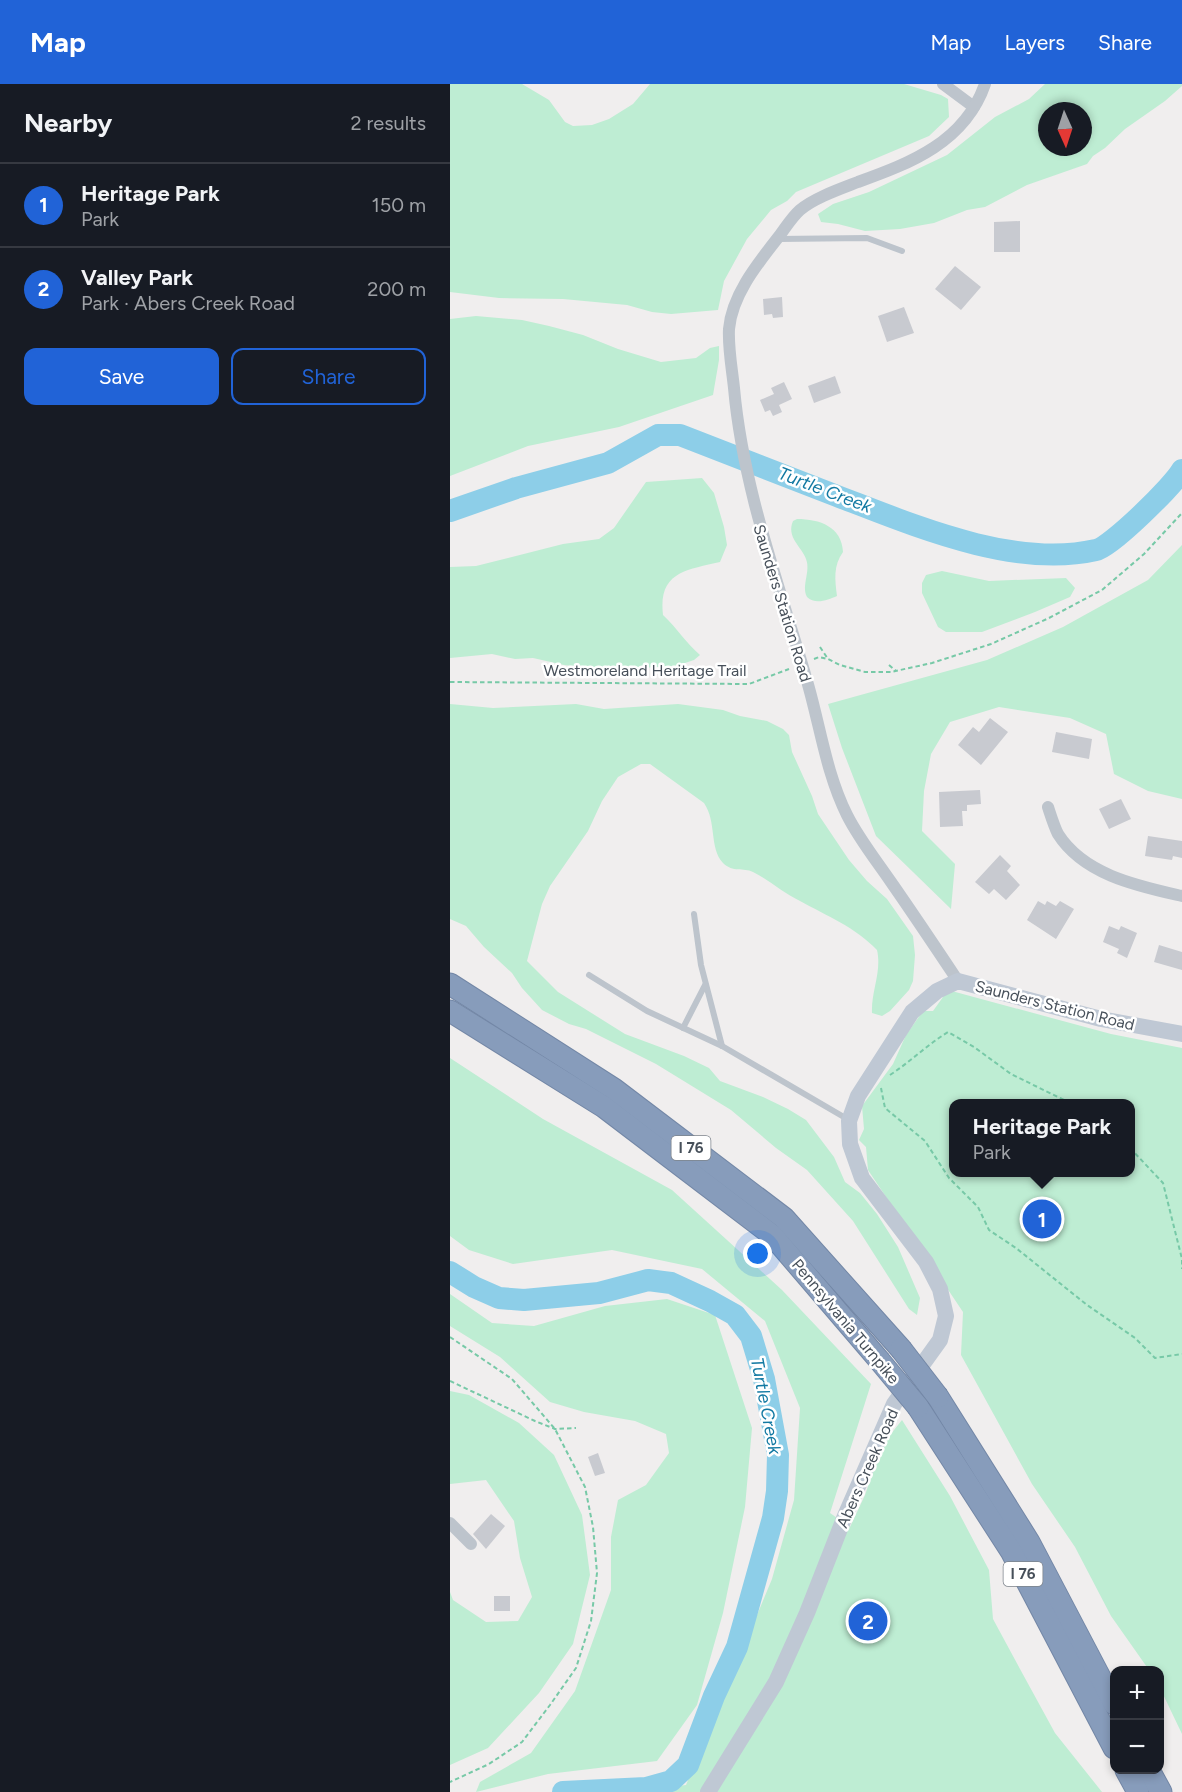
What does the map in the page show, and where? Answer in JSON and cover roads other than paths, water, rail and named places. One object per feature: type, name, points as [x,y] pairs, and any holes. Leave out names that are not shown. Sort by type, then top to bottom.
[{"type":"highway","name":"Pennsylvania Turnpike","points":[[450,984],[614,1089],[784,1218],[901,1349],[938,1397],[1029,1542],[1110,1696]]},
{"type":"highway","name":"Pennsylvania Turnpike","points":[[450,1011],[604,1107],[772,1234],[918,1407],[1011,1551],[1110,1740]]},
{"type":"highway","points":[[1128,1774],[1138,1792]]},
{"type":"highway","points":[[1151,1774],[1161,1792]]},
{"type":"street","points":[[943,84],[974,107]]},
{"type":"street","name":"Saunders Station Road","points":[[985,84],[974,107],[948,139],[903,166],[834,191],[801,210],[777,239],[744,286],[734,306],[729,329],[736,420],[752,501],[802,663],[832,781],[863,844],[958,981],[1101,1019],[1182,1034]]},
{"type":"street","points":[[1048,807],[1057,832],[1070,848],[1088,863],[1124,881],[1182,896]]},
{"type":"street","name":"Abers Creek Road","points":[[708,1792],[776,1682],[894,1404],[937,1345],[946,1316],[940,1289],[926,1262],[862,1178],[850,1144],[849,1121],[858,1096],[912,1012],[937,991],[958,981]]},
{"type":"street","points":[[450,1523],[471,1544]]},
{"type":"lane","points":[[777,239],[867,238],[902,251]]},
{"type":"lane","points":[[694,914],[701,965],[722,1046]]},
{"type":"lane","points":[[589,975],[647,1011],[722,1046],[849,1121]]},
{"type":"lane","points":[[683,1028],[706,985]]},
{"type":"waterway","name":"Turtle Creek","points":[[450,511],[516,488],[608,463],[658,435],[680,435],[931,531],[998,549],[1032,554],[1064,554],[1096,550],[1104,546],[1142,514],[1182,470]]},
{"type":"waterway","name":"Turtle Creek","points":[[450,1272],[474,1287],[499,1298],[524,1300],[599,1293],[648,1280],[671,1283],[735,1315],[751,1336],[764,1379],[778,1455],[777,1491],[773,1518],[737,1647],[714,1696],[688,1765],[671,1781],[646,1788],[563,1792]]},
{"type":"place","name":"Heritage Park","points":[[1042,1219]]},
{"type":"place","name":"Valley Park","points":[[868,1621]]}]
